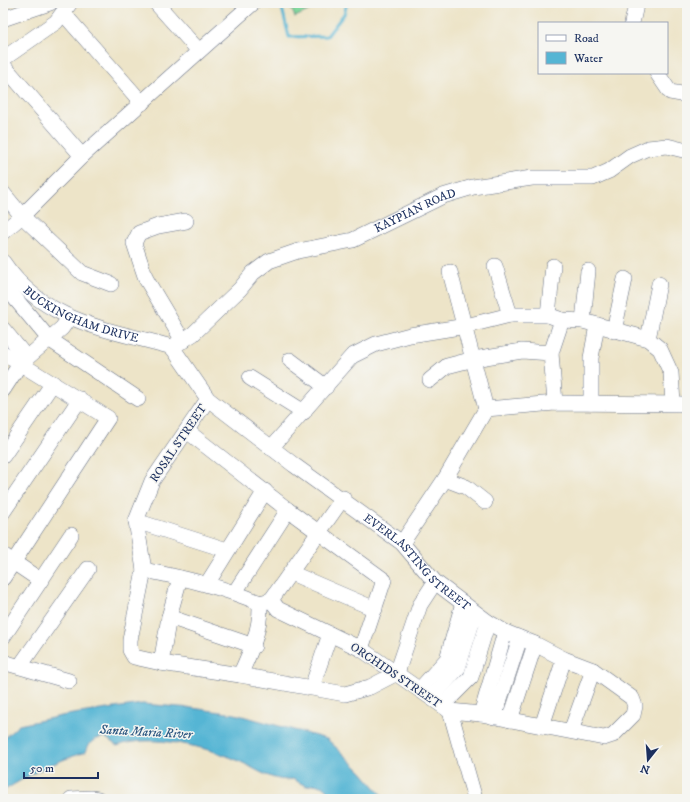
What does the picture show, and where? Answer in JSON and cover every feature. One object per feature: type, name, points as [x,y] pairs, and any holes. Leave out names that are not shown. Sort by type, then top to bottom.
[{"type":"street","points":[[3,19],[50,3]]},
{"type":"street","points":[[156,3],[199,52]]},
{"type":"street","points":[[3,232],[22,216],[82,156],[253,3]]},
{"type":"street","points":[[632,22],[636,5],[638,3]]},
{"type":"street","points":[[3,59],[56,22],[66,8],[142,103]]},
{"type":"street","points":[[3,65],[82,156]]},
{"type":"street","points":[[658,74],[670,92],[687,95]]},
{"type":"street","name":"KAYPIAN ROAD","points":[[178,344],[193,334],[240,289],[253,273],[268,261],[298,251],[352,240],[443,196],[473,187],[532,178],[593,178],[609,171],[630,156],[648,148],[667,146],[687,151]]},
{"type":"street","points":[[3,193],[22,216],[82,274],[111,284]]},
{"type":"street","name":"EVERLASTING STREET","points":[[186,221],[158,226],[139,233],[134,243],[146,279],[178,344],[208,399],[271,448],[343,498],[402,543],[435,582],[488,622],[505,632],[535,644],[564,659],[593,670],[632,698],[634,706]]},
{"type":"street","name":"BUCKINGHAM DRIVE","points":[[3,262],[10,272],[35,296],[69,318],[178,344]]},
{"type":"street","points":[[496,266],[510,314]]},
{"type":"street","points":[[548,316],[553,266]]},
{"type":"street","points":[[588,271],[591,403]]},
{"type":"street","points":[[402,543],[445,479],[486,409],[466,326],[450,272]]},
{"type":"street","points":[[614,331],[625,279]]},
{"type":"street","points":[[3,284],[49,339],[138,399]]},
{"type":"street","points":[[648,339],[659,284]]},
{"type":"street","points":[[271,448],[352,356],[376,344],[410,335],[466,326],[510,314],[548,316],[562,320],[590,323],[614,331],[648,339],[660,350],[671,373],[680,403],[555,403],[486,409]]},
{"type":"street","points":[[3,390],[24,361],[62,328],[69,318]]},
{"type":"street","points":[[555,403],[551,353],[562,320]]},
{"type":"street","points":[[3,329],[24,361]]},
{"type":"street","points":[[430,380],[447,366],[474,359],[522,351],[551,353]]},
{"type":"street","points":[[3,353],[24,361],[53,383],[108,418],[8,558],[3,578]]},
{"type":"street","points":[[290,360],[326,387]]},
{"type":"street","points":[[250,378],[304,412]]},
{"type":"street","points":[[3,456],[53,383]]},
{"type":"street","points":[[3,512],[80,399]]},
{"type":"street","name":"ROSAL STREET","points":[[136,521],[152,481],[208,399]]},
{"type":"street","points":[[187,431],[288,510],[384,580],[361,649]]},
{"type":"street","points":[[445,479],[466,487],[485,502]]},
{"type":"street","points":[[207,584],[227,550],[265,492]]},
{"type":"street","points":[[240,675],[254,646],[266,601],[291,573],[343,498]]},
{"type":"street","points":[[234,592],[288,510]]},
{"type":"street","points":[[227,550],[136,521],[144,570],[130,640],[130,650],[134,657],[160,663],[312,687],[345,694],[370,687],[397,673],[420,606],[435,582]]},
{"type":"street","points":[[3,637],[71,535]]},
{"type":"street","points":[[8,558],[40,580]]},
{"type":"street","points":[[20,666],[88,569]]},
{"type":"street","name":"ORCHIDS STREET","points":[[144,570],[207,584],[266,601],[278,609],[361,649],[436,700],[487,715],[604,738],[613,735],[633,715],[634,706]]},
{"type":"street","points":[[291,573],[375,609]]},
{"type":"street","points":[[160,663],[169,617],[180,578]]},
{"type":"street","points":[[462,603],[436,700],[475,799]]},
{"type":"street","points":[[436,700],[458,668],[475,612]]},
{"type":"street","points":[[169,617],[254,646]]},
{"type":"street","points":[[436,700],[470,677],[488,622]]},
{"type":"street","points":[[487,715],[505,632]]},
{"type":"street","points":[[312,687],[330,634]]},
{"type":"street","points":[[487,715],[520,638]]},
{"type":"street","points":[[510,720],[535,644]]},
{"type":"street","points":[[542,726],[564,659]]},
{"type":"street","points":[[3,662],[69,681]]},
{"type":"street","points":[[571,731],[593,670]]},
{"type":"street","points":[[71,799],[98,799]]},
{"type":"green space","points":[[289,3],[325,3],[295,17]]},
{"type":"water","name":"Santa Maria River","points":[[142,704],[192,708],[235,714],[327,739],[361,771],[385,799],[330,799],[326,788],[315,784],[306,786],[293,779],[286,780],[272,777],[239,761],[212,751],[179,743],[162,741],[131,742],[117,746],[105,737],[92,741],[86,752],[43,768],[3,791],[3,739],[19,725],[66,715]]},
{"type":"waterway","points":[[281,4],[289,37],[327,36],[344,14],[347,3]]}]
